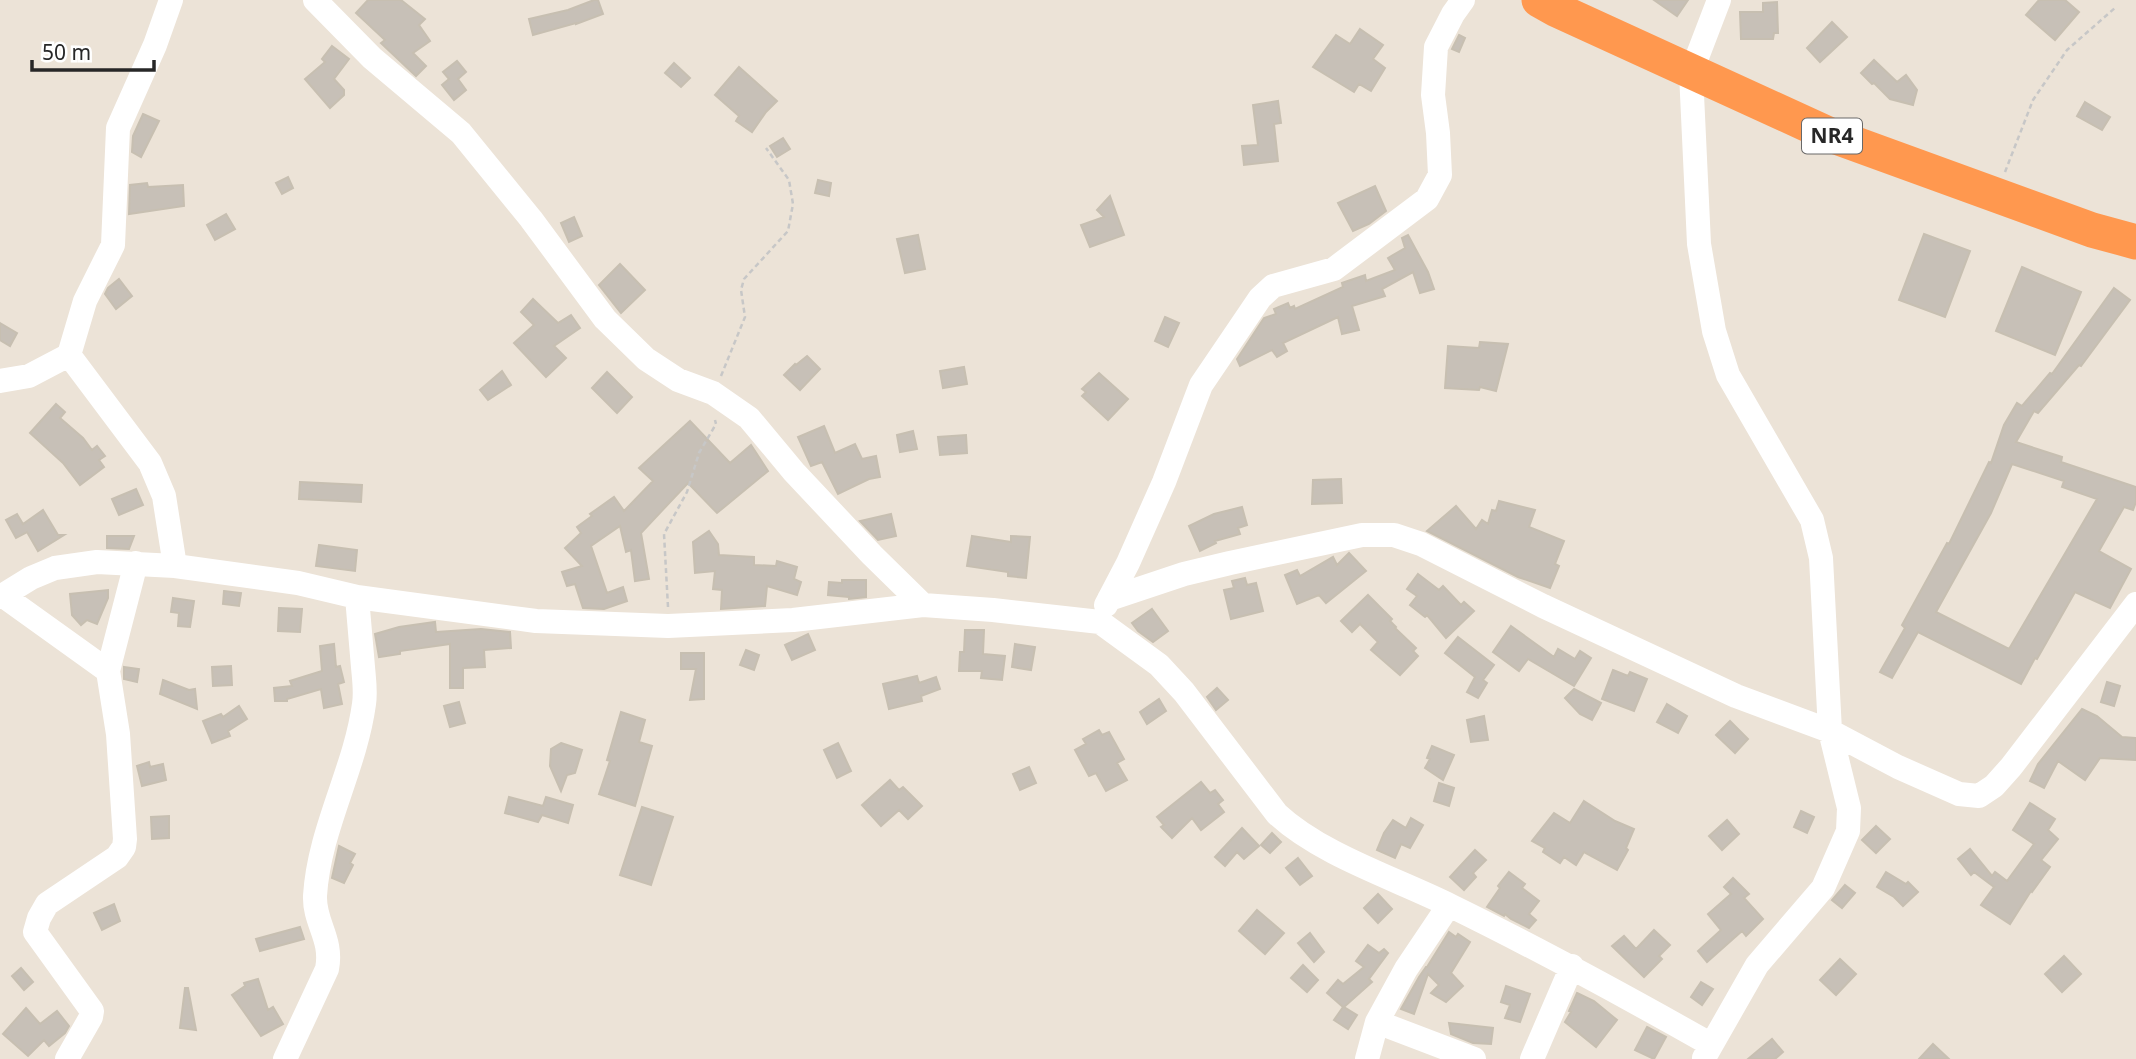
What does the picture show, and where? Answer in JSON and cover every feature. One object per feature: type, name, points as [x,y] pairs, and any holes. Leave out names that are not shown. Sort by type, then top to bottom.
[{"type":"highway","name":"NR4","points":[[1539,0],[1691,73],[1828,134],[2092,229],[2136,242]]},
{"type":"street","points":[[0,381],[29,376],[69,355],[85,302],[113,245],[118,128],[155,45],[171,0]]},
{"type":"street","points":[[315,0],[372,58],[461,133],[531,219],[605,319],[646,359],[678,380],[713,393],[749,418],[802,481],[923,605]]},
{"type":"street","points":[[1101,622],[1109,599],[1164,482],[1201,385],[1260,298],[1273,286],[1334,269],[1427,199],[1440,175],[1433,95],[1436,47],[1463,0]]},
{"type":"street","points":[[108,671],[1,596],[31,578],[55,568],[97,562],[175,566],[298,583],[357,597],[536,621],[668,626],[793,620],[923,605],[1101,622],[1159,665],[1184,692],[1277,814],[1293,829],[1334,852],[1449,905],[1572,967],[1707,1051],[1757,965],[1823,888],[1848,831],[1849,808],[1830,731],[1821,558],[1812,520],[1728,375],[1714,331],[1699,244],[1691,73],[1719,0]]},
{"type":"street","points":[[69,355],[150,463],[164,496],[175,566]]},
{"type":"street","points":[[1109,599],[1184,574],[1230,563],[1362,535],[1394,535],[1421,544],[1530,600],[1736,696],[1830,731],[1898,767],[1959,794],[1979,796],[1994,786],[2011,767],[2136,604]]},
{"type":"street","points":[[67,1059],[92,1017],[92,1011],[35,932],[47,904],[117,857],[124,847],[118,734],[108,671],[136,564]]},
{"type":"street","points":[[285,1059],[327,970],[329,958],[328,944],[319,921],[315,899],[324,839],[360,727],[365,702],[357,597]]},
{"type":"street","points":[[1367,1059],[1377,1022],[1406,969],[1449,905]]},
{"type":"street","points":[[1532,1059],[1572,967]]},
{"type":"street","points":[[1377,1022],[1474,1059]]},
{"type":"path","points":[[1996,195],[2033,100],[2067,50],[2116,7]]},
{"type":"path","points":[[668,626],[664,534],[687,492],[699,453],[716,424],[713,393],[745,317],[741,290],[744,279],[788,231],[793,204],[789,180],[766,148]]},
{"type":"building","points":[[368,0],[401,0],[425,19],[419,25],[430,41],[413,53],[426,66],[416,76],[381,43],[385,40],[356,13]]},
{"type":"building","points":[[598,0],[603,14],[533,35],[529,19],[568,10]]},
{"type":"building","points":[[1654,0],[1688,0],[1677,16]]},
{"type":"building","points":[[2039,0],[2065,0],[2079,12],[2055,40],[2026,15]]},
{"type":"building","points":[[1777,2],[1778,33],[1774,33],[1773,39],[1741,39],[1740,12],[1763,12],[1763,3]]},
{"type":"building","points":[[1832,22],[1847,37],[1820,62],[1807,48]]},
{"type":"building","points":[[1360,29],[1383,45],[1373,59],[1385,68],[1371,91],[1359,84],[1354,92],[1313,67],[1336,35],[1350,44]]},
{"type":"building","points":[[1459,35],[1465,38],[1459,52],[1452,49]]},
{"type":"building","points":[[332,46],[349,59],[334,79],[344,90],[344,95],[330,108],[305,79],[325,62],[322,59]]},
{"type":"building","points":[[1874,60],[1897,82],[1906,75],[1917,90],[1913,105],[1890,99],[1861,73]]},
{"type":"building","points":[[457,61],[466,72],[458,79],[466,90],[454,100],[442,85],[449,79],[443,72]]},
{"type":"building","points":[[674,63],[690,78],[681,87],[665,73]]},
{"type":"building","points":[[739,67],[777,101],[752,132],[736,121],[739,116],[715,95]]},
{"type":"building","points":[[1278,101],[1281,123],[1274,124],[1278,161],[1244,165],[1242,146],[1258,145],[1253,105]]},
{"type":"building","points":[[2085,102],[2110,117],[2102,130],[2077,116]]},
{"type":"building","points":[[143,114],[159,121],[141,157],[132,152],[133,136]]},
{"type":"building","points":[[783,138],[790,149],[777,157],[770,146]]},
{"type":"building","points":[[288,177],[293,188],[282,194],[276,183]]},
{"type":"building","points":[[818,180],[831,183],[829,196],[815,193]]},
{"type":"building","points":[[147,183],[148,187],[183,185],[184,206],[129,214],[130,185]]},
{"type":"building","points":[[1375,186],[1386,211],[1369,224],[1353,231],[1338,203]]},
{"type":"building","points":[[1110,196],[1124,235],[1090,247],[1081,225],[1104,217],[1097,210]]},
{"type":"building","points":[[226,214],[235,229],[215,240],[207,225]]},
{"type":"building","points":[[574,217],[582,236],[569,242],[561,223]]},
{"type":"building","points":[[1924,234],[1970,251],[1945,317],[1899,300]]},
{"type":"building","points":[[918,235],[925,269],[905,273],[897,239]]},
{"type":"building","points":[[1408,235],[1434,289],[1420,293],[1413,272],[1382,289],[1385,296],[1352,306],[1359,330],[1342,334],[1338,317],[1283,343],[1287,351],[1277,357],[1272,350],[1240,366],[1237,359],[1264,318],[1276,314],[1274,309],[1288,303],[1290,308],[1294,306],[1295,309],[1343,287],[1342,283],[1365,275],[1366,281],[1395,270],[1388,258],[1405,248],[1402,238]]},
{"type":"building","points":[[620,264],[645,290],[621,313],[599,285]]},
{"type":"building","points":[[2022,267],[2081,292],[2055,355],[1996,331]]},
{"type":"building","points":[[119,279],[132,296],[116,309],[105,294]]},
{"type":"building","points":[[2114,288],[2130,300],[2081,366],[2079,365],[2038,413],[2034,411],[2016,442],[2062,457],[2061,462],[2136,487],[2133,510],[2124,507],[2099,551],[2131,569],[2110,608],[2075,592],[2021,684],[1918,632],[1892,678],[1880,672],[1905,628],[1902,625],[1947,543],[1949,544],[1989,462],[1991,463],[2004,425],[2017,403],[2022,406],[2050,373],[2052,374]],"holes":[[[2012,464],[2064,481],[2062,487],[2097,499],[2009,649],[1936,612],[1991,513]]]},
{"type":"building","points":[[533,299],[558,323],[571,315],[580,328],[554,346],[566,358],[546,377],[514,343],[534,325],[521,312]]},
{"type":"building","points":[[1165,317],[1179,323],[1168,347],[1155,341]]},
{"type":"building","points":[[0,323],[17,333],[10,346],[0,340]]},
{"type":"building","points":[[1480,342],[1508,344],[1496,391],[1480,387],[1479,390],[1445,388],[1448,346],[1479,348]]},
{"type":"building","points":[[807,356],[820,369],[800,390],[784,375]]},
{"type":"building","points":[[964,367],[967,384],[943,388],[940,371]]},
{"type":"building","points":[[502,371],[511,385],[488,400],[480,390]]},
{"type":"building","points":[[607,372],[632,397],[617,413],[592,388]]},
{"type":"building","points":[[1099,373],[1128,399],[1108,420],[1082,396],[1086,392],[1082,389]]},
{"type":"building","points":[[56,404],[65,412],[60,418],[83,438],[92,450],[97,446],[105,456],[99,460],[104,467],[80,485],[63,463],[30,433]]},
{"type":"building","points":[[690,421],[730,463],[751,445],[768,471],[717,513],[688,483],[641,533],[649,579],[635,581],[631,550],[626,552],[620,526],[591,546],[607,593],[623,587],[627,601],[604,609],[583,608],[575,584],[567,586],[562,572],[582,566],[565,548],[581,533],[577,527],[614,497],[624,511],[653,481],[639,468]]},
{"type":"building","points":[[824,426],[835,453],[855,444],[862,459],[876,456],[880,477],[869,479],[838,494],[822,462],[811,466],[798,437]]},
{"type":"building","points":[[913,431],[917,449],[900,452],[897,435]]},
{"type":"building","points":[[966,435],[967,453],[940,455],[938,437]]},
{"type":"building","points":[[1341,479],[1342,503],[1312,504],[1313,480]]},
{"type":"building","points":[[300,482],[362,485],[361,502],[299,499]]},
{"type":"building","points":[[136,489],[143,505],[119,515],[112,499]]},
{"type":"building","points":[[1499,501],[1535,510],[1529,527],[1564,541],[1555,564],[1559,566],[1550,588],[1518,577],[1427,531],[1456,506],[1476,529],[1482,520],[1488,524],[1492,510],[1496,511]]},
{"type":"building","points":[[1242,507],[1247,525],[1238,528],[1240,534],[1215,541],[1216,543],[1200,551],[1189,526],[1214,514]]},
{"type":"building","points":[[43,510],[58,535],[64,535],[38,551],[27,532],[16,538],[6,520],[17,514],[23,524]]},
{"type":"building","points":[[891,514],[896,536],[878,540],[860,521]]},
{"type":"building","points":[[709,531],[718,544],[719,555],[754,557],[754,565],[776,566],[777,561],[797,567],[794,579],[801,582],[797,595],[767,586],[765,606],[721,609],[722,590],[713,589],[715,571],[695,573],[693,542]]},
{"type":"building","points":[[107,536],[134,536],[129,549],[107,548]]},
{"type":"building","points":[[972,536],[1011,542],[1011,536],[1030,537],[1026,578],[1008,576],[1008,572],[967,566]]},
{"type":"building","points":[[319,545],[357,550],[355,571],[316,566]]},
{"type":"building","points":[[1349,553],[1366,571],[1326,603],[1319,595],[1297,604],[1285,575],[1297,570],[1300,576],[1333,557],[1337,565]]},
{"type":"building","points":[[1418,574],[1439,590],[1443,586],[1461,605],[1464,602],[1474,611],[1446,638],[1427,615],[1425,617],[1410,605],[1417,596],[1407,589]]},
{"type":"building","points":[[1245,578],[1247,585],[1256,583],[1263,611],[1231,619],[1224,590],[1234,588],[1232,581]]},
{"type":"building","points":[[842,580],[866,580],[866,597],[849,599],[828,595],[829,582],[842,583]]},
{"type":"building","points":[[108,590],[108,598],[97,624],[87,620],[81,625],[72,615],[70,594]]},
{"type":"building","points":[[224,591],[241,593],[239,606],[223,604]]},
{"type":"building","points":[[1368,595],[1392,619],[1390,621],[1395,628],[1416,648],[1413,651],[1418,656],[1400,675],[1371,650],[1378,642],[1360,624],[1352,632],[1341,621]]},
{"type":"building","points":[[173,598],[194,601],[190,627],[178,626],[179,613],[171,612]]},
{"type":"building","points":[[279,608],[302,609],[300,632],[278,631]]},
{"type":"building","points":[[1152,609],[1168,631],[1153,642],[1132,623]]},
{"type":"building","points":[[435,622],[436,632],[481,629],[510,632],[511,648],[484,650],[485,667],[463,668],[463,688],[450,688],[450,644],[400,651],[400,654],[379,657],[375,634],[399,627]]},
{"type":"building","points":[[1511,626],[1554,657],[1558,649],[1575,659],[1580,651],[1591,658],[1574,686],[1528,659],[1519,671],[1493,652]]},
{"type":"building","points":[[965,630],[984,630],[983,654],[1005,656],[1002,680],[981,678],[982,671],[959,671],[960,652],[964,652]]},
{"type":"building","points":[[808,634],[815,650],[792,660],[785,645]]},
{"type":"building","points":[[1458,637],[1494,665],[1483,680],[1487,683],[1478,698],[1467,692],[1475,677],[1445,653]]},
{"type":"building","points":[[334,644],[336,667],[340,666],[344,682],[338,684],[342,704],[324,708],[321,689],[287,701],[275,701],[274,688],[292,686],[290,681],[322,671],[320,646]]},
{"type":"building","points":[[1015,644],[1035,647],[1031,670],[1012,667]]},
{"type":"building","points":[[746,650],[759,655],[754,670],[740,665]]},
{"type":"building","points":[[681,653],[704,653],[704,699],[690,700],[696,669],[681,669]]},
{"type":"building","points":[[231,666],[232,685],[213,686],[212,667]]},
{"type":"building","points":[[124,667],[139,669],[137,682],[124,679]]},
{"type":"building","points":[[1613,670],[1628,676],[1630,672],[1647,679],[1634,711],[1602,699]]},
{"type":"building","points":[[917,676],[919,683],[936,677],[940,689],[921,696],[922,701],[889,709],[883,684]]},
{"type":"building","points":[[163,680],[189,690],[195,689],[197,709],[160,694]]},
{"type":"building","points":[[2107,682],[2120,686],[2114,706],[2101,702]]},
{"type":"building","points":[[1217,688],[1228,700],[1216,710],[1207,697]]},
{"type":"building","points":[[1574,689],[1601,703],[1592,720],[1580,714],[1565,698]]},
{"type":"building","points":[[1159,699],[1166,711],[1147,724],[1140,712]]},
{"type":"building","points":[[459,702],[465,723],[450,727],[444,706]]},
{"type":"building","points":[[1667,704],[1687,716],[1678,733],[1657,722]]},
{"type":"building","points":[[239,706],[247,719],[228,731],[230,736],[212,743],[203,721],[221,714],[223,717]]},
{"type":"building","points":[[2082,709],[2097,716],[2122,737],[2136,738],[2136,760],[2100,758],[2085,780],[2058,761],[2044,788],[2030,781],[2038,764]]},
{"type":"building","points":[[621,712],[645,720],[639,742],[652,746],[635,806],[599,794]]},
{"type":"building","points":[[1484,716],[1488,740],[1471,742],[1467,720]]},
{"type":"building","points":[[1730,721],[1748,739],[1735,753],[1716,735]]},
{"type":"building","points":[[1099,730],[1102,735],[1109,732],[1124,759],[1117,763],[1127,780],[1106,791],[1096,773],[1089,776],[1075,750],[1086,744],[1083,739]]},
{"type":"building","points":[[561,743],[582,750],[575,773],[567,775],[561,791],[550,766],[551,749]]},
{"type":"building","points":[[838,743],[851,771],[837,778],[824,750]]},
{"type":"building","points":[[1432,746],[1454,755],[1443,780],[1425,768]]},
{"type":"building","points":[[149,762],[150,767],[163,764],[166,780],[142,786],[137,766]]},
{"type":"building","points":[[1029,767],[1036,783],[1020,790],[1013,774]]},
{"type":"building","points":[[890,780],[899,790],[903,787],[922,806],[908,819],[899,810],[881,826],[862,805]]},
{"type":"building","points":[[1201,782],[1210,793],[1215,790],[1223,800],[1218,804],[1224,812],[1201,830],[1192,818],[1172,838],[1161,827],[1164,825],[1157,817]]},
{"type":"building","points":[[1439,783],[1454,788],[1449,806],[1434,801]]},
{"type":"building","points":[[509,797],[543,806],[546,797],[573,805],[568,823],[542,815],[538,822],[505,813]]},
{"type":"building","points":[[1584,801],[1615,821],[1634,829],[1626,848],[1628,850],[1617,870],[1584,852],[1576,865],[1564,857],[1560,863],[1543,852],[1545,848],[1532,841],[1554,813],[1570,823]]},
{"type":"building","points":[[2030,803],[2055,819],[2048,830],[2058,839],[2041,860],[2050,867],[2010,924],[1981,905],[1994,887],[1974,872],[1971,875],[1958,859],[1970,849],[1992,876],[1995,872],[2007,881],[2034,844],[2013,830]]},
{"type":"building","points":[[642,807],[673,817],[651,885],[620,875]]},
{"type":"building","points":[[1801,811],[1814,817],[1807,833],[1794,827]]},
{"type":"building","points":[[169,816],[169,838],[152,839],[151,817]]},
{"type":"building","points":[[1411,818],[1423,825],[1410,848],[1401,844],[1395,858],[1377,850],[1393,820],[1406,828]]},
{"type":"building","points":[[1727,820],[1739,834],[1722,850],[1709,836]]},
{"type":"building","points":[[1876,826],[1890,839],[1876,853],[1862,840]]},
{"type":"building","points":[[1242,828],[1259,846],[1244,859],[1237,852],[1225,866],[1215,857]]},
{"type":"building","points":[[1272,833],[1281,842],[1270,853],[1261,845]]},
{"type":"building","points":[[339,846],[355,854],[344,883],[332,878]]},
{"type":"building","points":[[1475,850],[1486,860],[1473,873],[1476,877],[1464,890],[1450,877]]},
{"type":"building","points":[[1298,858],[1312,876],[1300,885],[1286,868]]},
{"type":"building","points":[[1509,872],[1525,884],[1522,888],[1539,901],[1529,914],[1536,920],[1529,928],[1487,907]]},
{"type":"building","points":[[1886,872],[1906,884],[1908,882],[1918,892],[1903,906],[1877,887]]},
{"type":"building","points":[[1733,878],[1749,894],[1744,898],[1763,919],[1746,936],[1742,931],[1707,962],[1698,951],[1721,930],[1708,914],[1731,894],[1724,887]]},
{"type":"building","points":[[1845,885],[1855,893],[1842,908],[1832,900]]},
{"type":"building","points":[[1378,894],[1392,909],[1378,923],[1364,908]]},
{"type":"building","points":[[114,904],[120,921],[102,930],[94,913]]},
{"type":"building","points":[[1257,910],[1284,933],[1265,954],[1239,931]]},
{"type":"building","points":[[300,927],[304,939],[260,951],[256,939]]},
{"type":"building","points":[[1654,930],[1670,945],[1659,956],[1662,959],[1644,977],[1612,946],[1624,936],[1636,949]]},
{"type":"building","points":[[1449,932],[1470,942],[1451,973],[1463,986],[1446,1002],[1431,993],[1439,985],[1428,974],[1414,1014],[1401,1009],[1419,977]]},
{"type":"building","points":[[1310,933],[1324,952],[1314,962],[1298,943]]},
{"type":"building","points":[[1368,945],[1379,953],[1384,949],[1388,953],[1369,979],[1372,982],[1344,1007],[1357,1015],[1348,1029],[1334,1020],[1343,1007],[1327,993],[1338,980],[1343,984],[1364,967],[1356,961]]},
{"type":"building","points":[[2064,956],[2081,974],[2062,992],[2045,974]]},
{"type":"building","points":[[1840,959],[1856,974],[1836,995],[1820,980]]},
{"type":"building","points":[[1303,965],[1318,980],[1307,992],[1291,978]]},
{"type":"building","points":[[21,968],[33,982],[24,990],[12,976]]},
{"type":"building","points":[[258,979],[268,1010],[273,1007],[283,1024],[261,1036],[232,995],[245,986],[244,983]]},
{"type":"building","points":[[1701,982],[1713,989],[1702,1005],[1691,997]]},
{"type":"building","points":[[1506,986],[1530,994],[1520,1022],[1505,1018],[1510,1005],[1501,1002]]},
{"type":"building","points":[[185,988],[188,988],[196,1030],[180,1028]]},
{"type":"building","points":[[1577,993],[1594,1001],[1617,1020],[1596,1047],[1565,1022]]},
{"type":"building","points":[[26,1008],[40,1024],[57,1011],[69,1026],[65,1033],[49,1046],[44,1040],[28,1056],[3,1034]]},
{"type":"building","points":[[1449,1023],[1493,1028],[1491,1044],[1473,1043],[1451,1034]]},
{"type":"building","points":[[1647,1027],[1666,1037],[1654,1059],[1635,1050]]},
{"type":"building","points":[[1772,1039],[1783,1052],[1775,1059],[1748,1059]]},
{"type":"building","points":[[1933,1044],[1949,1059],[1919,1059]]}]
